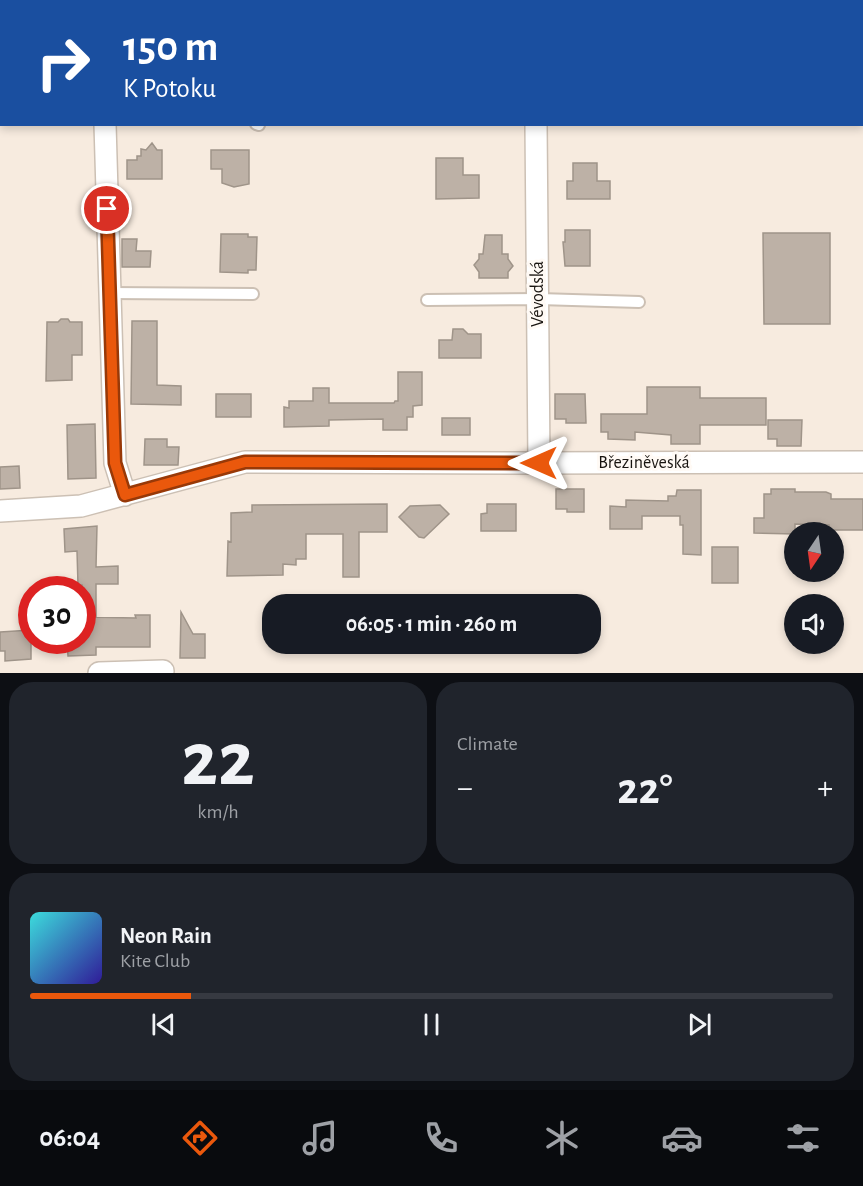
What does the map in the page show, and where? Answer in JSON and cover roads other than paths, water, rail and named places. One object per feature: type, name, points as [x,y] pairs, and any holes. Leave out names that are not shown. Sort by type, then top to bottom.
[{"type":"street","points":[[105,126],[115,463],[125,495]]},
{"type":"street","name":"Vévodská","points":[[536,126],[539,463]]},
{"type":"street","name":"Březiněveská","points":[[0,512],[81,506],[245,462],[863,462]]},
{"type":"street","points":[[99,673],[163,671]]},
{"type":"lane","points":[[109,293],[253,294]]},
{"type":"lane","points":[[427,300],[539,299],[639,302]]}]
